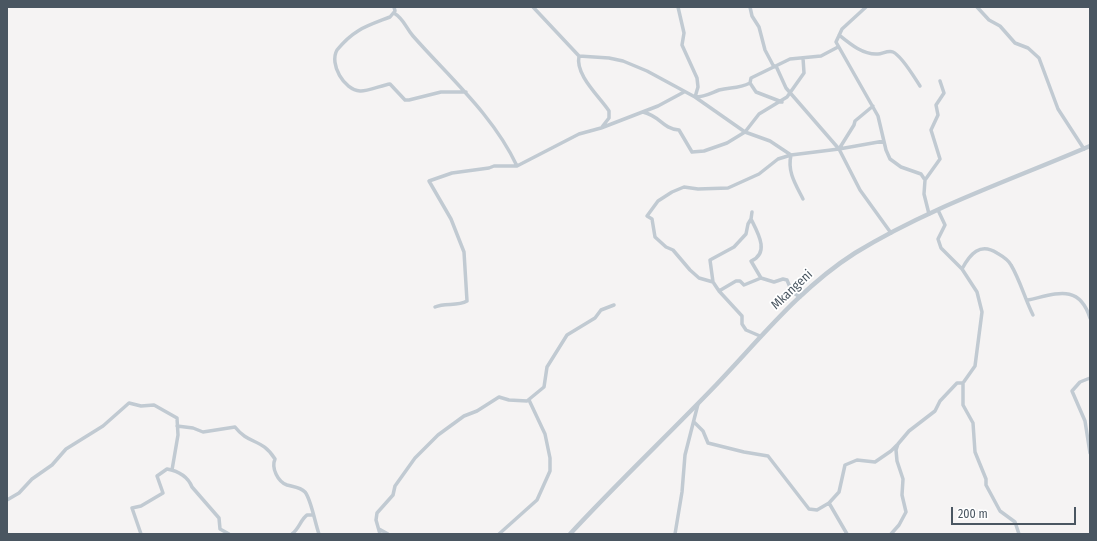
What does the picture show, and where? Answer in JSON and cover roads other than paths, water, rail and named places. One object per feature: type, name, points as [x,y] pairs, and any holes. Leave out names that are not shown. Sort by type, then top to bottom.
[{"type":"street","points":[[394,7],[394,13],[390,17],[361,28],[337,50],[335,54],[336,68],[344,82],[354,91],[362,92],[390,84],[405,100],[441,92],[466,92]]},
{"type":"street","points":[[533,7],[579,56],[609,58],[623,61],[648,71],[695,97],[746,132],[770,141],[791,155]]},
{"type":"street","points":[[678,7],[684,32],[682,45],[697,78],[698,87],[695,97]]},
{"type":"street","points":[[750,7],[752,16],[759,27],[765,50],[782,82],[839,149],[860,190],[891,233]]},
{"type":"street","points":[[866,7],[858,16],[847,24],[836,42],[878,116],[890,159],[902,167],[921,174],[925,180]]},
{"type":"street","points":[[977,7],[988,20],[1000,26],[1015,43],[1028,48],[1039,58],[1058,110],[1084,149]]},
{"type":"street","points":[[394,13],[400,16],[412,35],[466,92],[508,146],[517,166]]},
{"type":"street","points":[[839,35],[868,54],[879,54],[890,51],[894,52],[902,60],[920,86]]},
{"type":"street","points":[[695,97],[703,97],[724,89],[738,88],[750,83],[751,78],[790,59],[821,56],[838,47]]},
{"type":"street","points":[[579,56],[578,60],[580,69],[609,111],[609,118],[601,128]]},
{"type":"street","points":[[642,112],[653,114],[668,129],[679,130],[692,152],[704,151],[727,143],[746,132],[759,114],[782,102],[791,93],[804,73],[803,58]]},
{"type":"street","points":[[929,214],[924,194],[925,180],[940,159],[931,130],[938,115],[936,106],[944,93],[940,81]]},
{"type":"street","points":[[750,83],[756,92],[782,102]]},
{"type":"street","points":[[434,307],[440,304],[462,303],[467,300],[467,287],[464,252],[451,219],[430,181],[452,173],[494,166],[517,166],[579,134],[601,128],[658,106],[684,92]]},
{"type":"street","points":[[839,149],[855,121],[873,106]]},
{"type":"street","points":[[713,282],[699,278],[673,250],[666,248],[655,237],[652,219],[647,216],[662,197],[684,187],[698,189],[728,188],[759,174],[778,158],[839,149],[884,140]]},
{"type":"street","name":"Mkangeni","points":[[571,534],[614,487],[698,404],[760,336],[800,297],[844,261],[891,233],[929,214],[1090,146]]},
{"type":"street","points":[[791,155],[789,164],[791,175],[803,199]]},
{"type":"street","points":[[938,210],[945,225],[938,239],[941,248],[962,269],[975,286],[982,312],[975,366],[963,383],[963,405],[973,423],[975,452],[986,479],[986,485],[1000,511],[1015,522],[1019,534]]},
{"type":"street","points":[[752,212],[746,234],[734,247],[710,260],[713,282],[719,291],[742,316],[742,324],[746,330],[760,336]]},
{"type":"street","points":[[751,219],[761,240],[760,255],[751,261],[761,278]]},
{"type":"street","points":[[962,269],[965,261],[982,248],[988,248],[1008,260],[1028,300],[1033,315]]},
{"type":"street","points":[[719,291],[736,281],[740,281],[744,285],[761,278],[774,282],[783,278],[788,280],[792,292],[800,297]]},
{"type":"street","points":[[1028,300],[1058,294],[1072,293],[1086,305],[1090,318]]},
{"type":"street","points":[[380,534],[376,520],[381,506],[393,495],[395,486],[415,458],[438,435],[464,416],[477,411],[499,397],[509,400],[529,400],[544,387],[547,367],[567,335],[595,318],[602,310],[614,305]]},
{"type":"street","points":[[1090,378],[1080,382],[1072,392],[1085,421],[1090,453]]},
{"type":"street","points":[[694,422],[703,432],[708,443],[744,452],[766,455],[811,510],[817,510],[829,503],[839,492],[845,465],[857,460],[875,462],[892,451],[909,431],[935,410],[940,401],[957,383],[963,383]]},
{"type":"street","points":[[499,534],[537,500],[550,471],[550,458],[545,434],[529,400]]},
{"type":"street","points":[[7,500],[19,493],[32,479],[52,465],[66,449],[102,426],[129,403],[141,406],[154,405],[177,418],[172,470]]},
{"type":"street","points":[[675,534],[682,492],[685,455],[698,404]]},
{"type":"street","points":[[177,426],[193,428],[203,432],[235,427],[247,439],[264,445],[275,459],[274,469],[280,480],[285,484],[299,488],[305,492],[310,501],[312,515],[319,534]]},
{"type":"street","points":[[891,534],[899,525],[906,512],[902,494],[903,479],[897,461],[896,450],[898,444]]},
{"type":"street","points":[[141,534],[132,508],[141,506],[163,493],[157,476],[167,469],[172,470],[190,480],[192,487],[219,518],[220,529],[229,534]]},
{"type":"street","points":[[829,503],[847,534]]},
{"type":"street","points":[[292,534],[302,523],[304,517],[307,515],[312,515]]},
{"type":"street","points":[[379,529],[388,534]]}]
